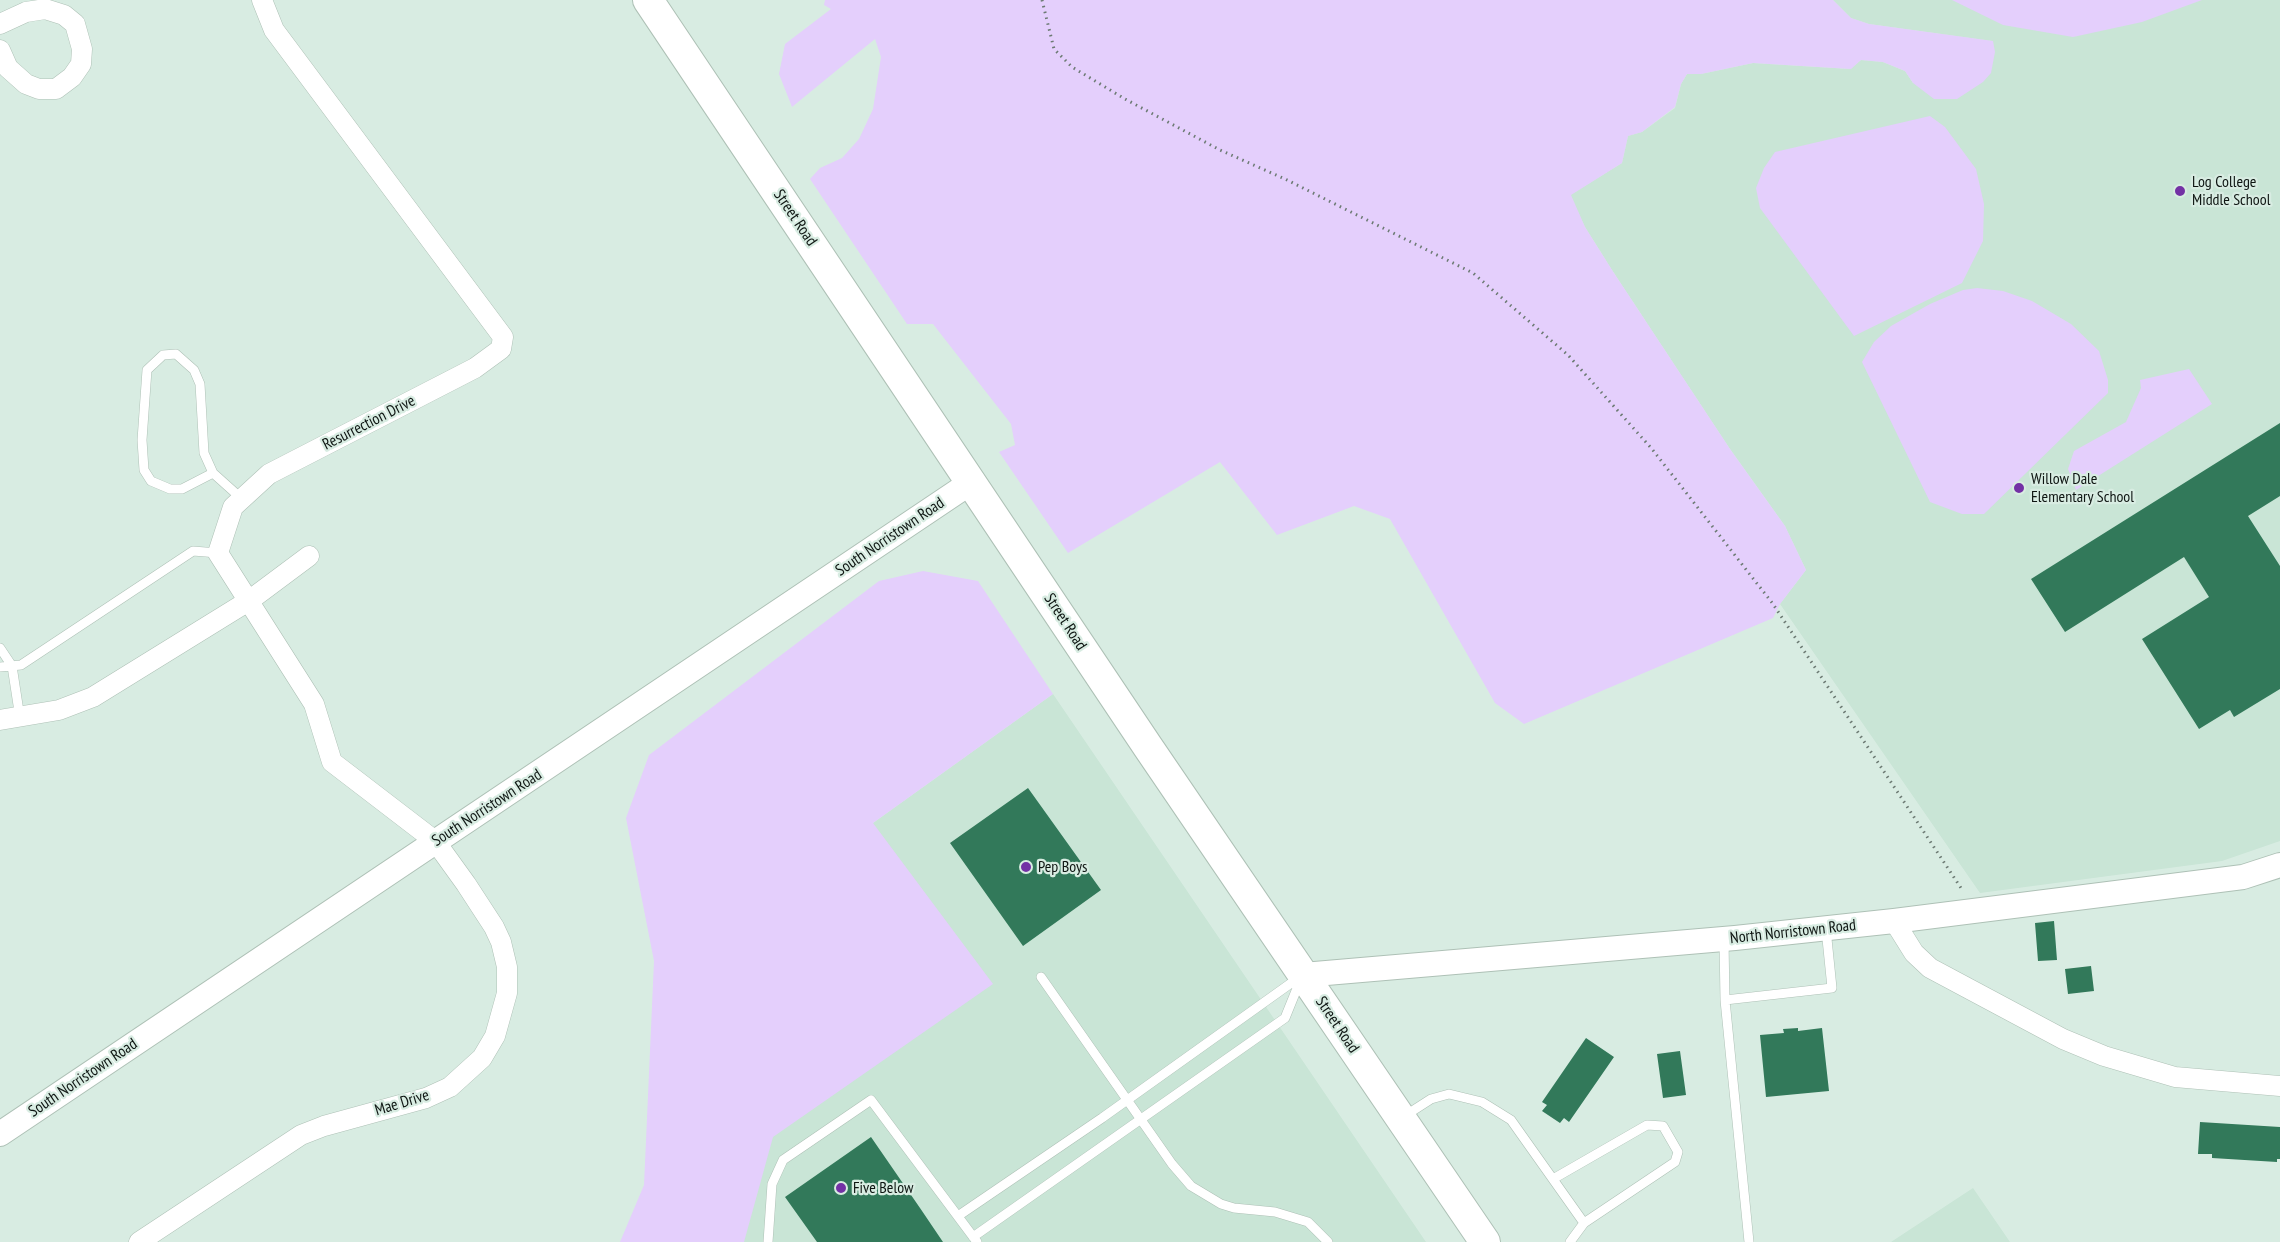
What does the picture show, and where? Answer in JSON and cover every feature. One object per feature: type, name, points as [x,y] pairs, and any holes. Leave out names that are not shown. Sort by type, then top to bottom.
[{"type":"main road","name":"Street Road","points":[[648,0],[1485,1242]]},
{"type":"street","name":"Resurrection Drive","points":[[218,553],[233,507],[269,474],[476,368],[501,349],[502,337],[274,30],[262,0]]},
{"type":"street","points":[[0,24],[26,12],[45,9],[64,15],[75,24],[82,49],[81,64],[72,77],[56,89],[39,89],[26,84],[8,68],[0,50]]},
{"type":"street","name":"South Norristown Road","points":[[0,1134],[973,481]]},
{"type":"street","points":[[218,553],[314,704],[332,762],[435,842]]},
{"type":"street","points":[[10,719],[58,710],[93,697],[250,600],[309,556]]},
{"type":"street","name":"Mae Drive","points":[[139,1242],[302,1135],[324,1126],[426,1098],[450,1087],[482,1058],[502,1018],[507,993],[507,967],[494,927],[435,842]]},
{"type":"street","name":"North Norristown Road","points":[[1303,975],[1724,939],[1894,921],[2243,877],[2280,865]]},
{"type":"street","points":[[1894,921],[1914,953],[1930,968],[2063,1039],[2104,1056],[2175,1077],[2280,1086]]},
{"type":"lane","points":[[213,473],[182,489],[170,489],[152,481],[144,470],[142,440],[147,370],[163,355],[176,354],[194,370],[200,384],[204,453],[213,473],[242,499]]},
{"type":"lane","points":[[0,667],[21,665],[193,551],[218,553]]},
{"type":"lane","points":[[0,648],[12,666],[10,719]]},
{"type":"lane","points":[[1725,1000],[1832,988],[1826,928]]},
{"type":"lane","points":[[1724,939],[1725,1000],[1749,1242]]},
{"type":"lane","points":[[958,1216],[1128,1100],[1303,975]]},
{"type":"lane","points":[[768,1242],[772,1184],[783,1160],[871,1100],[975,1239],[1285,1018],[1303,975]]},
{"type":"lane","points":[[1041,977],[1172,1164],[1191,1186],[1234,1208],[1289,1215],[1308,1222],[1328,1242]]},
{"type":"lane","points":[[1401,1118],[1431,1099],[1449,1094],[1482,1102],[1511,1120],[1584,1223]]},
{"type":"lane","points":[[1552,1179],[1647,1125],[1663,1126],[1678,1152],[1675,1162],[1584,1223],[1570,1242]]},
{"type":"path","points":[[1042,0],[1054,49],[1072,67],[1125,99],[1220,150],[1286,179],[1473,273],[1568,355],[1652,448],[1773,604],[1976,910]]},
{"type":"shaded area","points":[[825,0],[1833,0],[1851,18],[1869,24],[1993,41],[1995,52],[1991,73],[1983,82],[1957,99],[1934,99],[1913,83],[1905,71],[1883,62],[1861,60],[1851,69],[1753,63],[1701,74],[1687,74],[1681,84],[1675,107],[1642,132],[1628,136],[1622,163],[1571,195],[1585,227],[1612,270],[1730,449],[1785,526],[1806,570],[1780,604],[1773,618],[1524,724],[1495,703],[1390,519],[1354,506],[1277,535],[1220,462],[1068,553],[999,452],[1015,445],[1011,424],[933,324],[907,324],[810,179],[820,168],[842,158],[859,139],[873,109],[881,57],[875,39],[792,107],[779,74],[785,44],[831,9],[824,5]]},
{"type":"shaded area","name":"Willow Dale Elementary School","points":[[1833,0],[2280,0],[2280,841],[2222,861],[1980,893],[1780,604],[1806,570],[1785,526],[1730,449],[1612,270],[1585,227],[1570,195],[1622,163],[1628,136],[1642,132],[1675,108],[1681,84],[1687,74],[1701,74],[1753,63],[1850,69],[1861,60],[1883,62],[1905,71],[1913,83],[1992,41],[1869,24],[1851,18]]},
{"type":"shaded area","points":[[1952,0],[2202,0],[2142,22],[2073,37],[2003,25]]},
{"type":"shaded area","points":[[1930,116],[1945,127],[1976,169],[1984,204],[1983,241],[1962,283],[1854,336],[1760,208],[1756,188],[1764,168],[1775,152]]},
{"type":"shaded area","points":[[1977,288],[2003,291],[2032,301],[2071,324],[2099,351],[2108,380],[2108,393],[1984,514],[1962,514],[1930,502],[1862,362],[1874,342],[1891,326],[1930,304],[1963,290]]},
{"type":"shaded area","points":[[2189,369],[2212,404],[2076,490],[2068,469],[2074,451],[2126,422],[2141,388],[2140,380]]},
{"type":"shaded area","points":[[923,571],[978,581],[1053,694],[873,823],[993,984],[773,1137],[744,1242],[620,1242],[644,1185],[654,961],[626,818],[649,755],[879,581]]},
{"type":"shaded area","points":[[1053,694],[1426,1242],[743,1242],[769,1134],[873,823]]},
{"type":"shaded area","points":[[1973,1188],[2010,1242],[1891,1242]]},
{"type":"building","points":[[2280,423],[2280,496],[2248,516],[2280,566],[2280,689],[2234,717],[2230,710],[2199,729],[2142,639],[2209,597],[2184,557],[2065,632],[2031,579]]},
{"type":"building","name":"Pep Boys","points":[[1028,788],[1101,890],[1023,946],[950,843]]},
{"type":"building","points":[[2054,921],[2057,960],[2038,961],[2035,923]]},
{"type":"building","points":[[2091,966],[2094,991],[2068,994],[2065,969]]},
{"type":"building","points":[[1798,1028],[1798,1031],[1822,1028],[1829,1091],[1766,1097],[1760,1035],[1784,1033],[1783,1029]]},
{"type":"building","points":[[1586,1038],[1614,1057],[1569,1122],[1564,1118],[1560,1123],[1542,1111],[1547,1105],[1542,1102]]},
{"type":"building","points":[[1680,1051],[1686,1095],[1663,1098],[1657,1054]]},
{"type":"building","points":[[2200,1122],[2280,1127],[2280,1159],[2277,1159],[2277,1162],[2212,1158],[2212,1154],[2198,1154]]},
{"type":"building","points":[[871,1137],[943,1242],[817,1242],[785,1197]]},
{"type":"place","name":"Log College Middle School","points":[[2180,191]]},
{"type":"place","name":"Willow Dale Elementary School","points":[[2019,488]]},
{"type":"place","name":"Pep Boys","points":[[1026,867]]},
{"type":"place","name":"Five Below","points":[[841,1188]]}]
